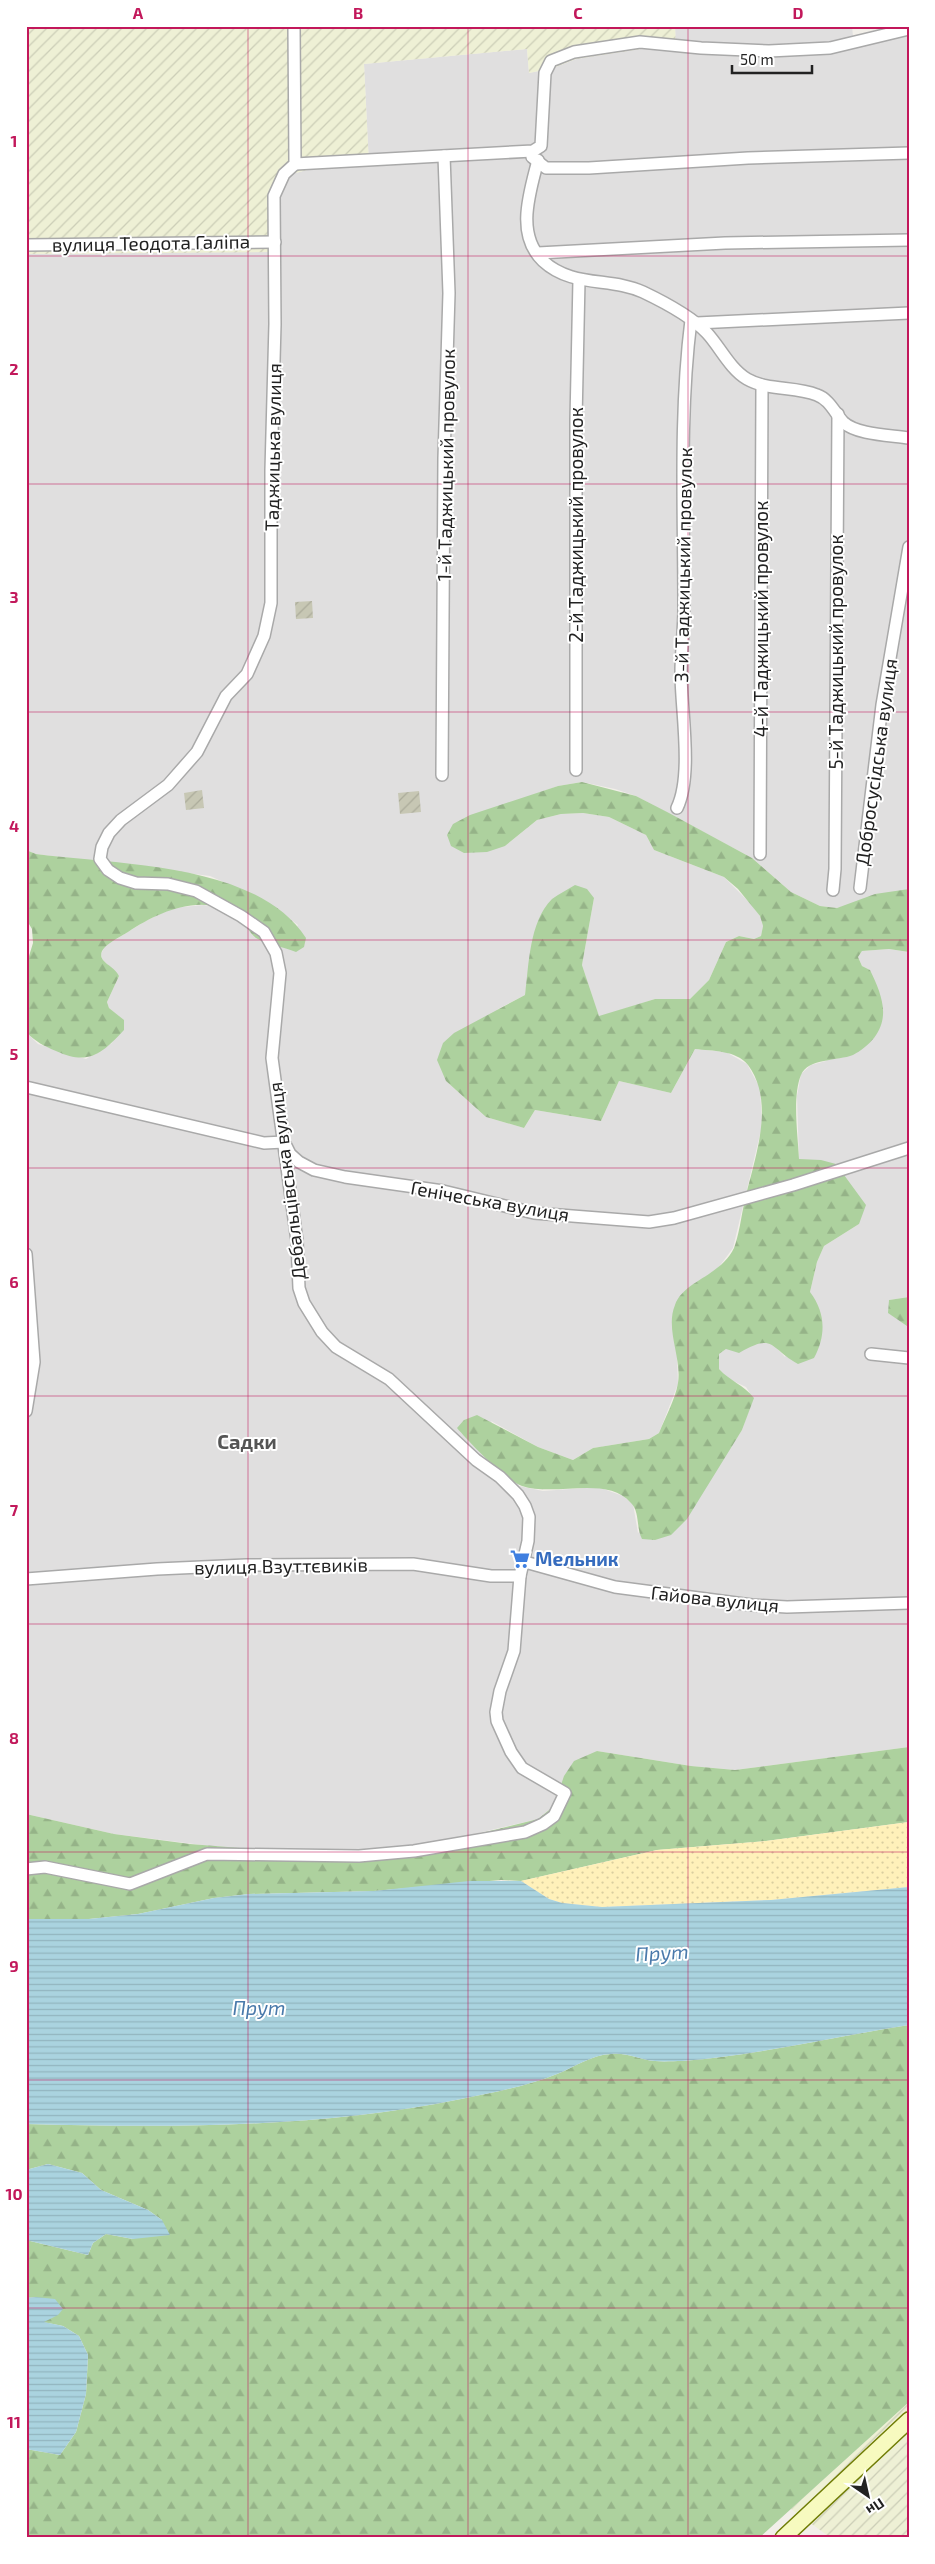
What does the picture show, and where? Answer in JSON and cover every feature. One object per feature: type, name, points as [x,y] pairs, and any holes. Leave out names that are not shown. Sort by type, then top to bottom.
[{"type":"street","points":[[294,26],[295,164],[533,151],[540,146],[545,73],[551,61],[574,52],[640,42],[701,48],[769,51],[830,48],[909,29]]},
{"type":"street","points":[[522,152],[538,160],[546,168],[589,168],[748,158],[909,153]]},
{"type":"street","name":"1-й Таджицький провулок","points":[[442,775],[444,458],[449,293],[444,156]]},
{"type":"street","points":[[538,160],[527,206],[528,235],[543,261],[579,280],[642,291],[694,322],[735,369],[746,378],[762,385],[790,387],[819,395],[838,414],[844,423],[858,430],[909,438]]},
{"type":"street","name":"Таджицька вулиця","points":[[121,820],[168,785],[197,752],[226,696],[246,674],[264,636],[271,603],[274,196],[284,174],[295,164]]},
{"type":"street","points":[[538,253],[725,243],[909,240]]},
{"type":"street","name":"вулиця Теодота Галіпа","points":[[26,245],[275,242]]},
{"type":"street","name":"2-й Таджицький провулок","points":[[576,770],[576,420],[579,280]]},
{"type":"street","points":[[694,322],[909,313]]},
{"type":"street","name":"3-й Таджицький провулок","points":[[677,808],[682,799],[683,786],[684,726],[681,673],[684,611],[683,533],[686,360],[694,322]]},
{"type":"street","name":"4-й Таджицький провулок","points":[[760,854],[762,385]]},
{"type":"street","name":"5-й Таджицький провулок","points":[[833,890],[835,868],[838,414]]},
{"type":"street","name":"Добросусідська вулиця","points":[[860,888],[882,705],[909,547]]},
{"type":"street","name":"Дебальцівська вулиця","points":[[121,820],[109,833],[102,847],[100,859],[108,870],[120,878],[136,883],[168,884],[196,891],[241,916],[264,932],[276,953],[280,973],[272,1058],[297,1241],[299,1288],[304,1303],[322,1332],[336,1347],[389,1379],[476,1460],[500,1477],[518,1494],[526,1506],[529,1517],[525,1562]]},
{"type":"street","points":[[26,1087],[264,1143],[284,1142]]},
{"type":"street","name":"Генічеська вулиця","points":[[284,1142],[290,1154],[299,1162],[314,1170],[345,1177],[443,1191],[534,1213],[650,1222],[674,1218],[793,1185],[909,1148]]},
{"type":"street","points":[[26,1254],[34,1362],[26,1411]]},
{"type":"street","points":[[870,1354],[909,1358]]},
{"type":"street","points":[[26,1869],[46,1867],[130,1884],[207,1854],[359,1856],[404,1852],[525,1832],[543,1824],[554,1816],[565,1793],[522,1768],[500,1729],[496,1712],[500,1691],[514,1651],[520,1576],[525,1562]]},
{"type":"street","name":"Гайова вулиця","points":[[525,1562],[615,1587],[752,1605],[787,1607],[909,1603]]},
{"type":"street","name":"вулиця Взуттєвиків","points":[[26,1579],[236,1565],[413,1564],[491,1576],[520,1576]]},
{"type":"street","points":[[783,2538],[909,2420]]},
{"type":"shaded area","points":[[26,26],[675,26],[676,50],[647,48],[576,59],[553,68],[529,73],[527,49],[364,64],[369,165],[307,170],[280,177],[279,252],[26,254]]},
{"type":"shaded area","points":[[675,26],[852,26],[854,47],[909,35],[909,889],[837,908],[820,906],[791,892],[752,858],[636,796],[615,789],[582,782],[558,786],[499,807],[505,846],[537,820],[561,814],[583,813],[609,817],[646,835],[654,850],[724,877],[750,903],[760,916],[763,926],[761,936],[754,939],[739,936],[726,942],[709,980],[690,999],[655,999],[599,1017],[582,965],[594,898],[533,939],[525,995],[498,1009],[446,1081],[486,1117],[524,1128],[535,1110],[601,1121],[619,1081],[671,1093],[695,1049],[726,1052],[747,1064],[760,1088],[762,1126],[733,1248],[716,1271],[699,1281],[677,1355],[678,1384],[659,1433],[649,1439],[593,1448],[573,1460],[538,1447],[491,1421],[519,1486],[543,1491],[598,1487],[623,1496],[633,1504],[638,1533],[728,1451],[742,1430],[753,1398],[746,1387],[729,1379],[719,1369],[719,1354],[726,1349],[760,1341],[773,1344],[785,1357],[810,1292],[817,1262],[824,1246],[859,1224],[821,1160],[799,1160],[797,1096],[801,1074],[811,1065],[826,1061],[870,970],[862,966],[858,957],[862,951],[889,949],[909,952],[909,1297],[889,1300],[909,1326],[909,1747],[735,1770],[691,1766],[597,1751],[554,1806],[538,1819],[410,1849],[315,1854],[218,1847],[114,1834],[26,1814],[26,1032],[38,1044],[86,1059],[112,1043],[123,1020],[109,1008],[107,1002],[119,976],[102,959],[101,954],[105,946],[171,908],[204,905],[222,909],[238,917],[256,937],[267,943],[285,948],[298,925],[265,901],[210,876],[36,854],[26,850],[26,254],[105,254],[280,177],[307,170],[369,165],[364,64],[527,49],[529,73],[553,68],[576,59],[647,48],[676,50]]},
{"type":"shaded area","points":[[312,601],[313,618],[296,619],[295,602]]},
{"type":"shaded area","points":[[202,790],[204,808],[186,810],[184,793]]},
{"type":"shaded area","points":[[419,791],[421,812],[400,814],[398,793]]},
{"type":"shaded area","points":[[909,2402],[909,2538],[831,2538],[791,2509]]},
{"type":"green space","points":[[582,782],[636,796],[669,813],[752,858],[791,892],[820,906],[837,908],[875,894],[909,889],[909,952],[889,949],[862,951],[858,957],[862,966],[870,970],[881,996],[883,1013],[879,1030],[870,1043],[853,1055],[810,1066],[801,1075],[798,1084],[796,1117],[799,1159],[821,1160],[836,1164],[866,1205],[859,1224],[824,1246],[817,1262],[810,1292],[819,1308],[821,1316],[822,1333],[818,1350],[814,1358],[798,1364],[766,1343],[739,1353],[726,1349],[719,1354],[719,1369],[754,1398],[742,1430],[687,1519],[671,1535],[655,1540],[642,1539],[636,1511],[631,1503],[621,1495],[609,1490],[595,1488],[535,1489],[522,1486],[515,1483],[498,1469],[457,1428],[464,1420],[477,1415],[538,1447],[573,1460],[593,1448],[649,1439],[659,1433],[678,1383],[679,1373],[672,1324],[672,1314],[675,1305],[679,1297],[686,1290],[728,1258],[734,1248],[757,1152],[762,1115],[761,1097],[757,1080],[743,1060],[723,1052],[695,1049],[671,1093],[619,1081],[601,1121],[535,1110],[524,1128],[486,1117],[446,1081],[437,1060],[443,1043],[454,1033],[525,995],[531,944],[544,908],[552,899],[575,885],[587,889],[594,898],[582,965],[599,1016],[655,999],[690,999],[709,980],[726,942],[739,936],[754,939],[761,936],[763,926],[760,916],[738,889],[724,877],[654,850],[646,835],[609,817],[583,813],[561,814],[537,820],[505,846],[487,852],[464,853],[451,846],[447,835],[453,824],[470,815],[558,786]]},
{"type":"green space","points":[[26,850],[36,854],[144,865],[220,881],[255,894],[284,913],[306,938],[304,947],[296,952],[269,944],[256,938],[238,918],[225,910],[211,906],[182,907],[153,917],[115,940],[102,951],[101,956],[103,960],[119,976],[107,1002],[109,1008],[124,1020],[124,1030],[109,1046],[94,1055],[77,1057],[67,1055],[40,1043],[26,1032],[26,966],[33,943],[32,929],[26,919]]},
{"type":"green space","points":[[909,1297],[909,1326],[907,1326],[888,1313],[889,1300]]},
{"type":"green space","points":[[909,1747],[909,1822],[766,1841],[657,1850],[521,1881],[501,1880],[374,1891],[249,1894],[214,1898],[138,1914],[89,1919],[26,1919],[26,1814],[114,1834],[190,1844],[315,1854],[369,1853],[453,1840],[538,1819],[554,1806],[564,1776],[574,1761],[597,1751],[691,1766],[735,1770]]},
{"type":"green space","points":[[909,2025],[909,2402],[759,2538],[26,2538],[26,2449],[60,2455],[76,2432],[86,2394],[88,2355],[79,2336],[63,2326],[43,2322],[36,2297],[26,2298],[26,2240],[88,2255],[93,2243],[106,2234],[133,2239],[162,2220],[148,2210],[101,2190],[82,2173],[48,2164],[26,2170],[26,2124],[135,2126],[244,2124],[353,2116],[407,2109],[509,2089],[546,2078],[604,2055],[623,2054],[649,2060],[682,2061],[767,2050]]},
{"type":"sand","points":[[909,1822],[909,1887],[771,1900],[602,1907],[562,1903],[549,1899],[521,1881],[657,1850],[766,1841]]},
{"type":"water","name":"Прут","points":[[469,1881],[521,1881],[549,1899],[562,1903],[602,1907],[771,1900],[909,1887],[909,2025],[767,2050],[682,2061],[649,2060],[623,2054],[604,2055],[546,2078],[509,2089],[407,2109],[353,2116],[244,2124],[135,2126],[26,2124],[26,1919],[89,1919],[138,1914],[214,1898],[249,1894],[374,1891]]},
{"type":"water","points":[[48,2164],[82,2173],[101,2190],[148,2210],[162,2220],[170,2235],[133,2239],[106,2234],[93,2243],[88,2255],[26,2240],[26,2170]]},
{"type":"water","points":[[26,2298],[55,2299],[63,2309],[58,2315],[44,2322],[63,2326],[79,2336],[88,2355],[86,2394],[76,2432],[60,2455],[26,2449]]},
{"type":"place","name":"Мельник","points":[[520,1559]]},
{"type":"district","name":"Садки","points":[[247,1442]]}]
